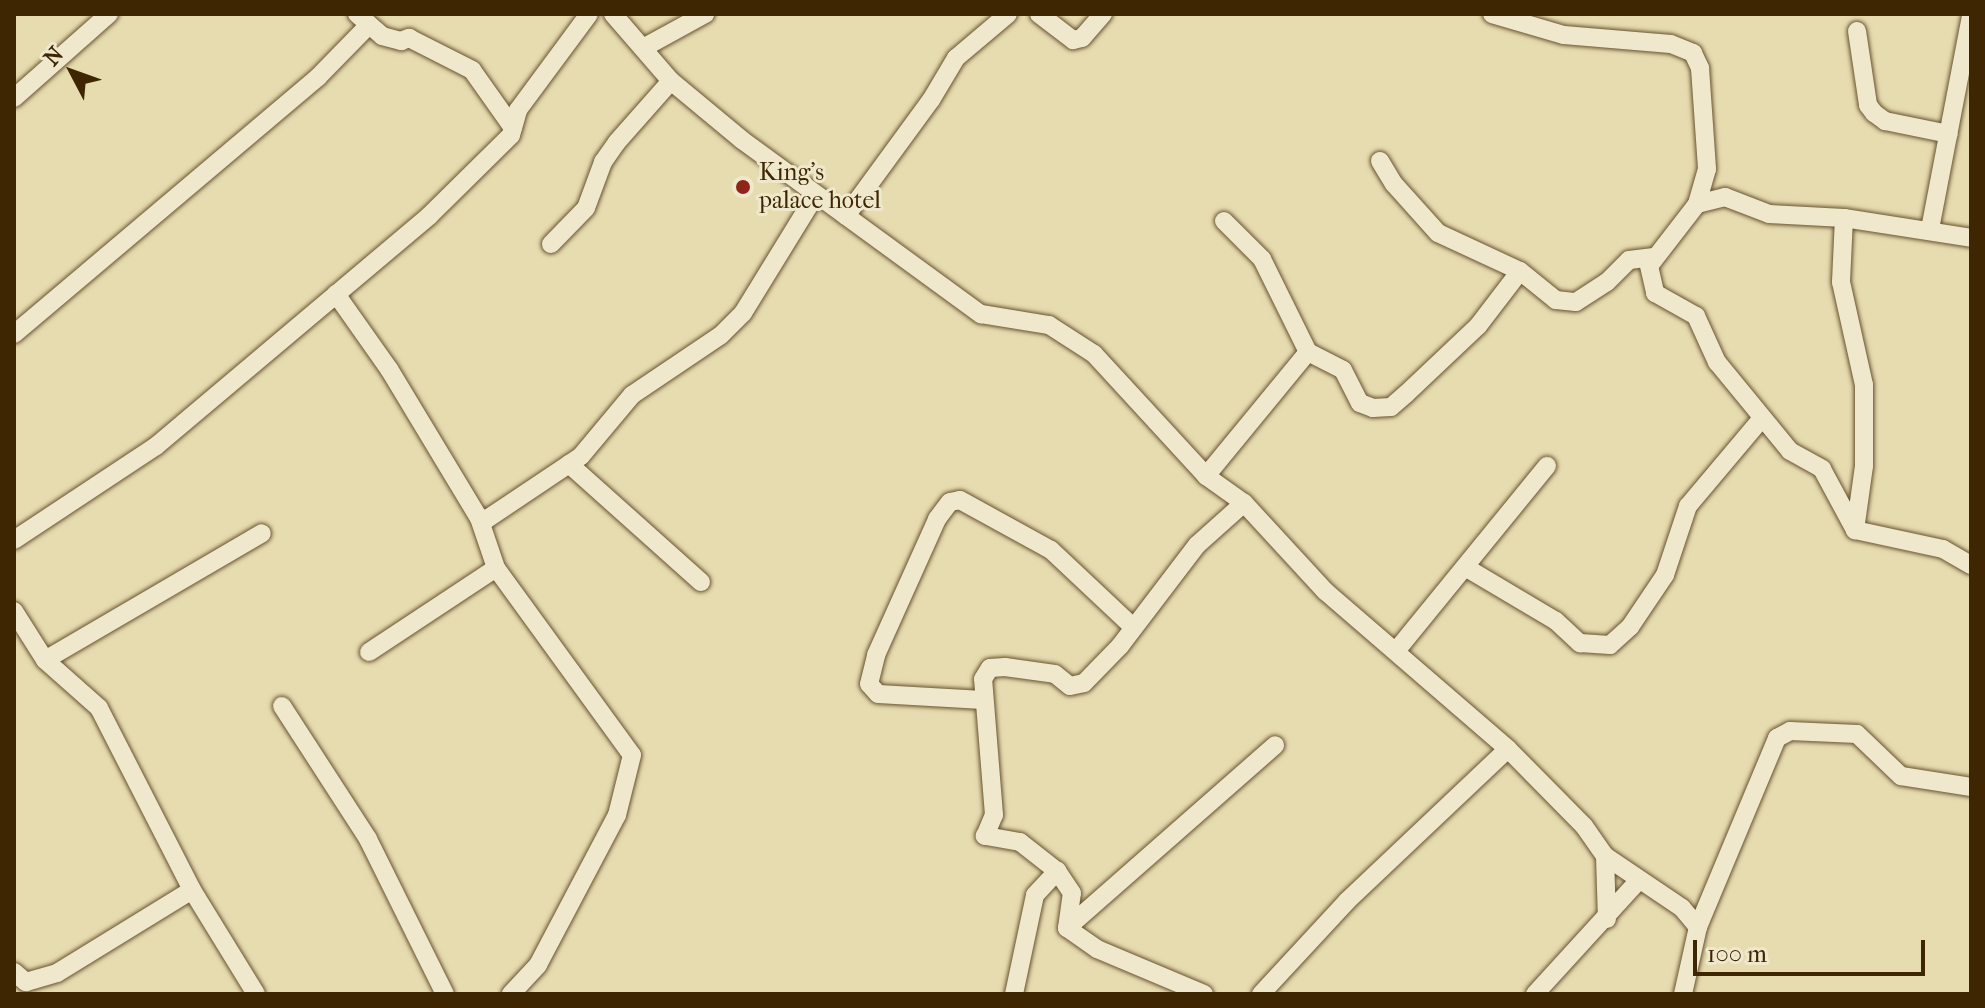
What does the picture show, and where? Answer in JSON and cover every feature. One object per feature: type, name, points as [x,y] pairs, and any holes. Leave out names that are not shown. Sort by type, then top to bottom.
[{"type":"street","points":[[14,98],[109,14]]},
{"type":"street","points":[[14,540],[156,446],[439,207],[513,128],[518,110],[589,14]]},
{"type":"street","points":[[613,14],[671,81],[815,196],[981,314],[1049,325],[1094,354],[1206,476],[1244,503],[1316,582],[1508,749],[1584,826],[1605,856],[1682,908],[1698,927]]},
{"type":"street","points":[[643,48],[705,14]]},
{"type":"street","points":[[846,216],[931,100],[956,58],[1008,14]]},
{"type":"street","points":[[1039,14],[1073,40],[1082,38],[1103,14]]},
{"type":"street","points":[[1492,14],[1564,35],[1671,44],[1693,53],[1700,68],[1707,169],[1697,204],[1649,266],[1655,293],[1696,316],[1717,362],[1790,451],[1822,469],[1855,530],[1943,549],[1971,565]]},
{"type":"street","points":[[1930,229],[1971,17]]},
{"type":"street","points":[[14,334],[318,77],[363,19],[382,36],[401,41],[409,38],[472,70],[513,128]]},
{"type":"street","points":[[1857,31],[1868,105],[1874,113],[1885,121],[1949,134]]},
{"type":"street","points":[[551,244],[586,208],[603,162],[617,142],[671,81]]},
{"type":"street","points":[[1380,161],[1438,233],[1520,271],[1556,300],[1576,302],[1607,282],[1629,260],[1654,257]]},
{"type":"street","points":[[479,518],[487,519],[569,464],[632,395],[709,344],[743,313],[815,196]]},
{"type":"street","points":[[1697,204],[1725,197],[1769,214],[1844,218],[1930,229],[1971,238]]},
{"type":"street","points":[[1844,218],[1841,282],[1864,385],[1864,466],[1855,530]]},
{"type":"street","points":[[1224,221],[1262,259],[1308,352],[1343,370],[1360,403],[1391,407],[1478,326],[1520,271]]},
{"type":"street","points":[[336,294],[389,369],[479,518],[496,568],[632,755],[633,765],[617,815],[522,991]]},
{"type":"street","points":[[1206,476],[1308,352]]},
{"type":"street","points":[[1465,567],[1556,621],[1580,643],[1610,645],[1630,627],[1665,575],[1688,506],[1762,418]]},
{"type":"street","points":[[569,464],[701,582]]},
{"type":"street","points":[[1396,651],[1547,466]]},
{"type":"street","points":[[983,700],[878,694],[869,684],[876,655],[937,519],[950,502],[960,500],[1051,550],[1132,626]]},
{"type":"street","points":[[1067,928],[1067,907],[1072,893],[1057,871],[1020,842],[985,836],[994,815],[983,679],[990,668],[1055,674],[1070,686],[1084,683],[1113,655],[1132,626],[1197,545],[1244,503]]},
{"type":"street","points":[[45,660],[262,533]]},
{"type":"street","points":[[369,652],[496,568]]},
{"type":"street","points":[[14,611],[45,660],[99,708],[192,890],[256,994]]},
{"type":"street","points":[[282,706],[368,839],[445,994]]},
{"type":"street","points":[[1683,994],[1698,927],[1706,906],[1771,748],[1790,731],[1857,734],[1901,776],[1971,787]]},
{"type":"street","points":[[1067,928],[1275,745]]},
{"type":"street","points":[[1261,994],[1347,901],[1508,749]]},
{"type":"street","points":[[1605,856],[1607,919]]},
{"type":"street","points":[[1014,994],[1035,895],[1057,871]]},
{"type":"street","points":[[1535,994],[1607,919],[1639,880]]},
{"type":"street","points":[[14,972],[26,982],[57,973],[192,890]]},
{"type":"street","points":[[1035,895],[1067,907]]},
{"type":"street","points":[[1682,908],[1706,906]]},
{"type":"street","points":[[1067,928],[1097,949],[1204,994]]},
{"type":"place","name":"King's palace hotel","points":[[743,187]]}]
